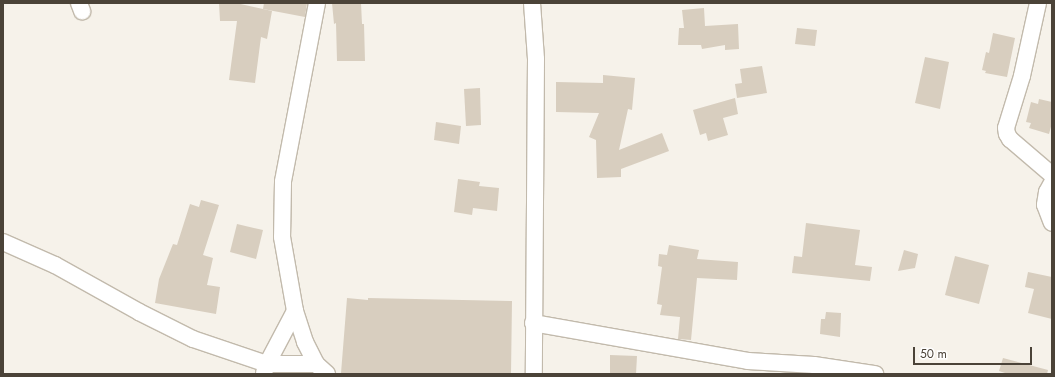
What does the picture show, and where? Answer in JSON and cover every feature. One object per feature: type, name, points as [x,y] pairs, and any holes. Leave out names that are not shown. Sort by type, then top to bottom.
[{"type":"street","points":[[317,3],[284,182],[282,237],[295,311],[305,342],[321,369]]},
{"type":"street","points":[[532,3],[536,83],[533,323],[534,374]]},
{"type":"street","points":[[1038,3],[1022,76],[1006,128],[1006,134],[1052,175]]},
{"type":"street","points":[[1052,183],[1047,192],[1045,205],[1052,223]]},
{"type":"street","points":[[3,242],[55,265],[139,312],[193,339],[265,369],[321,369]]},
{"type":"street","points":[[265,369],[295,311]]},
{"type":"street","points":[[533,323],[748,361],[814,365],[875,374]]},
{"type":"building","points":[[219,3],[236,3],[272,11],[267,39],[261,37],[255,83],[229,80],[237,21],[220,21]]},
{"type":"building","points":[[264,3],[307,3],[305,17],[263,9]]},
{"type":"building","points":[[332,3],[361,3],[362,24],[364,24],[365,61],[337,61],[336,23],[334,24]]},
{"type":"building","points":[[704,8],[705,26],[738,24],[739,49],[725,50],[725,45],[702,49],[701,45],[678,45],[679,28],[684,28],[682,10]]},
{"type":"building","points":[[797,28],[817,30],[815,46],[795,44]]},
{"type":"building","points":[[993,33],[1015,38],[1007,77],[985,73],[986,71],[982,70],[986,52],[989,53]]},
{"type":"building","points":[[925,57],[949,62],[940,109],[915,103]]},
{"type":"building","points":[[762,66],[767,93],[737,98],[735,84],[742,83],[740,69]]},
{"type":"building","points":[[603,75],[635,78],[632,110],[628,109],[619,150],[662,133],[669,151],[621,169],[621,177],[597,178],[596,140],[589,137],[599,113],[556,112],[556,82],[603,83]]},
{"type":"building","points":[[480,88],[481,125],[466,126],[464,89]]},
{"type":"building","points":[[735,98],[738,114],[723,118],[728,135],[708,141],[706,133],[700,135],[693,110]]},
{"type":"building","points":[[1039,99],[1052,102],[1052,123],[1049,134],[1029,128],[1031,123],[1026,122],[1031,102],[1038,104]]},
{"type":"building","points":[[436,122],[461,126],[459,144],[434,140]]},
{"type":"building","points":[[458,179],[480,182],[479,186],[499,188],[497,211],[473,208],[472,215],[454,212]]},
{"type":"building","points":[[201,200],[219,205],[203,255],[213,258],[207,285],[220,287],[216,314],[155,303],[159,279],[173,244],[177,245],[190,204],[199,207]]},
{"type":"building","points":[[806,223],[860,230],[855,265],[872,267],[870,281],[792,273],[794,256],[802,257]]},
{"type":"building","points":[[237,224],[263,230],[256,259],[230,252]]},
{"type":"building","points":[[669,245],[699,250],[697,259],[738,262],[737,280],[697,278],[691,340],[678,339],[680,317],[660,315],[662,305],[657,304],[662,267],[658,266],[659,254],[667,255]]},
{"type":"building","points":[[904,250],[918,254],[915,268],[898,271]]},
{"type":"building","points":[[955,256],[989,265],[979,304],[945,295]]},
{"type":"building","points":[[1028,272],[1052,277],[1052,319],[1028,313],[1034,289],[1025,287]]},
{"type":"building","points":[[347,298],[368,300],[368,298],[512,301],[511,374],[341,373]]},
{"type":"building","points":[[826,312],[841,313],[840,337],[820,334],[821,319],[825,319]]},
{"type":"building","points":[[610,355],[637,356],[636,374],[610,374]]},
{"type":"building","points":[[1003,358],[1048,370],[1047,374],[1008,374],[999,371]]}]
